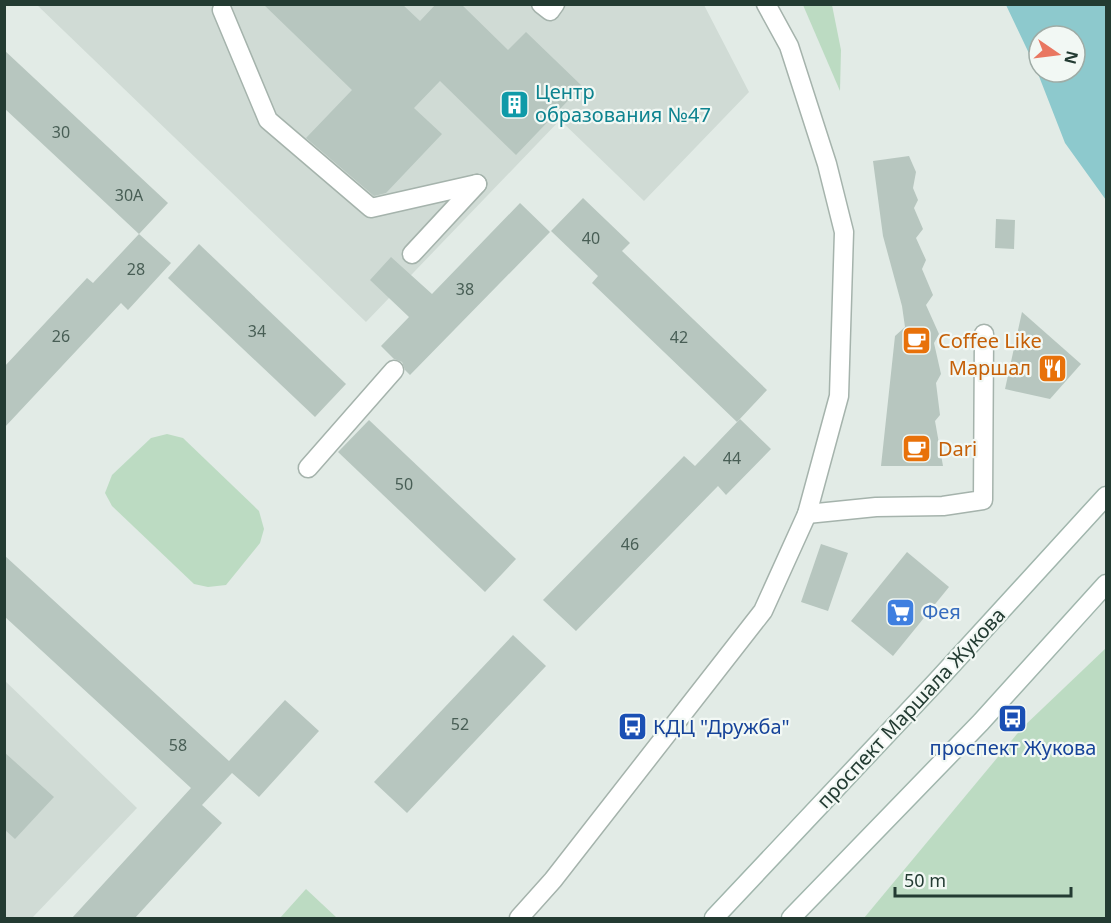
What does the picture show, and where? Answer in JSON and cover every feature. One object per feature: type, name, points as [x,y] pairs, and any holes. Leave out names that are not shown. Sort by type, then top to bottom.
[{"type":"street","points":[[541,4],[550,11],[555,4]]},
{"type":"street","points":[[519,918],[553,880],[763,611],[807,514],[839,396],[844,232],[827,164],[789,46],[766,4]]},
{"type":"street","points":[[222,10],[268,120],[371,208],[477,184],[412,254]]},
{"type":"street","points":[[807,514],[876,507],[943,506],[983,500],[984,334]]},
{"type":"street","points":[[308,468],[393,370]]},
{"type":"street","name":"проспект Маршала Жукова","points":[[714,918],[1107,496]]},
{"type":"street","points":[[791,918],[981,722],[1107,585]]},
{"type":"shaded area","points":[[37,5],[704,5],[749,92],[644,201],[560,120],[366,322]]},
{"type":"shaded area","points":[[4,680],[137,808],[32,918],[5,918]]},
{"type":"green space","points":[[803,5],[832,5],[841,50],[840,91]]},
{"type":"green space","points":[[167,434],[183,438],[259,511],[264,529],[260,543],[226,585],[208,587],[194,584],[112,506],[105,493],[112,475],[151,438]]},
{"type":"green space","points":[[1106,648],[1106,918],[864,918],[1022,728]]},
{"type":"green space","points":[[306,889],[337,918],[280,918]]},
{"type":"water","points":[[1006,5],[1106,5],[1106,200],[1065,143],[1042,84],[1087,84],[1087,24],[1027,24],[1027,49]]},
{"type":"building","name":"Центр образования №47","points":[[263,4],[402,4],[420,21],[436,4],[461,4],[508,50],[526,32],[582,86],[516,155],[440,81],[414,108],[442,134],[386,193],[374,196],[306,138],[352,90]]},
{"type":"building","points":[[4,50],[168,203],[139,234],[4,108]]},
{"type":"building","points":[[909,156],[916,172],[913,188],[918,200],[914,208],[923,229],[916,238],[926,260],[922,269],[933,295],[926,305],[939,334],[934,343],[941,374],[936,383],[940,415],[935,421],[943,466],[881,466],[895,336],[905,327],[902,306],[883,236],[873,161]]},
{"type":"building","points":[[583,198],[630,243],[622,251],[767,390],[737,422],[592,283],[598,276],[551,231]]},
{"type":"building","points":[[520,203],[550,232],[410,375],[402,362],[394,359],[381,346],[409,317],[370,280],[391,257],[432,294]]},
{"type":"building","points":[[996,219],[1015,220],[1014,249],[995,248]]},
{"type":"building","points":[[139,234],[171,263],[128,310],[121,303],[4,428],[4,367],[87,278],[93,283]]},
{"type":"building","points":[[199,244],[346,384],[315,417],[168,278]]},
{"type":"building","points":[[1022,312],[1081,364],[1050,399],[1005,389]]},
{"type":"building","points":[[740,419],[771,449],[726,495],[718,486],[576,631],[543,600],[684,456],[695,466]]},
{"type":"building","points":[[369,420],[516,559],[485,592],[338,452]]},
{"type":"building","points":[[821,544],[848,553],[828,611],[801,602]]},
{"type":"building","points":[[907,552],[949,587],[893,656],[851,621]]},
{"type":"building","points":[[4,555],[229,761],[285,700],[319,731],[259,797],[232,773],[202,805],[222,823],[135,918],[72,918],[191,788],[4,616]]},
{"type":"building","points":[[513,635],[546,666],[407,813],[374,782]]},
{"type":"building","points":[[4,752],[54,797],[15,839],[4,829]]},
{"type":"place","name":"Центр образования №47","points":[[514,104]]},
{"type":"place","name":"Coffee Like","points":[[917,341]]},
{"type":"place","name":"Маршал","points":[[1052,368]]},
{"type":"place","name":"Dari","points":[[917,449]]},
{"type":"place","name":"Фея","points":[[901,612]]},
{"type":"place","name":"проспект Жукова","points":[[1013,718]]},
{"type":"place","name":"КДЦ \"Дружба\"","points":[[632,727]]}]
